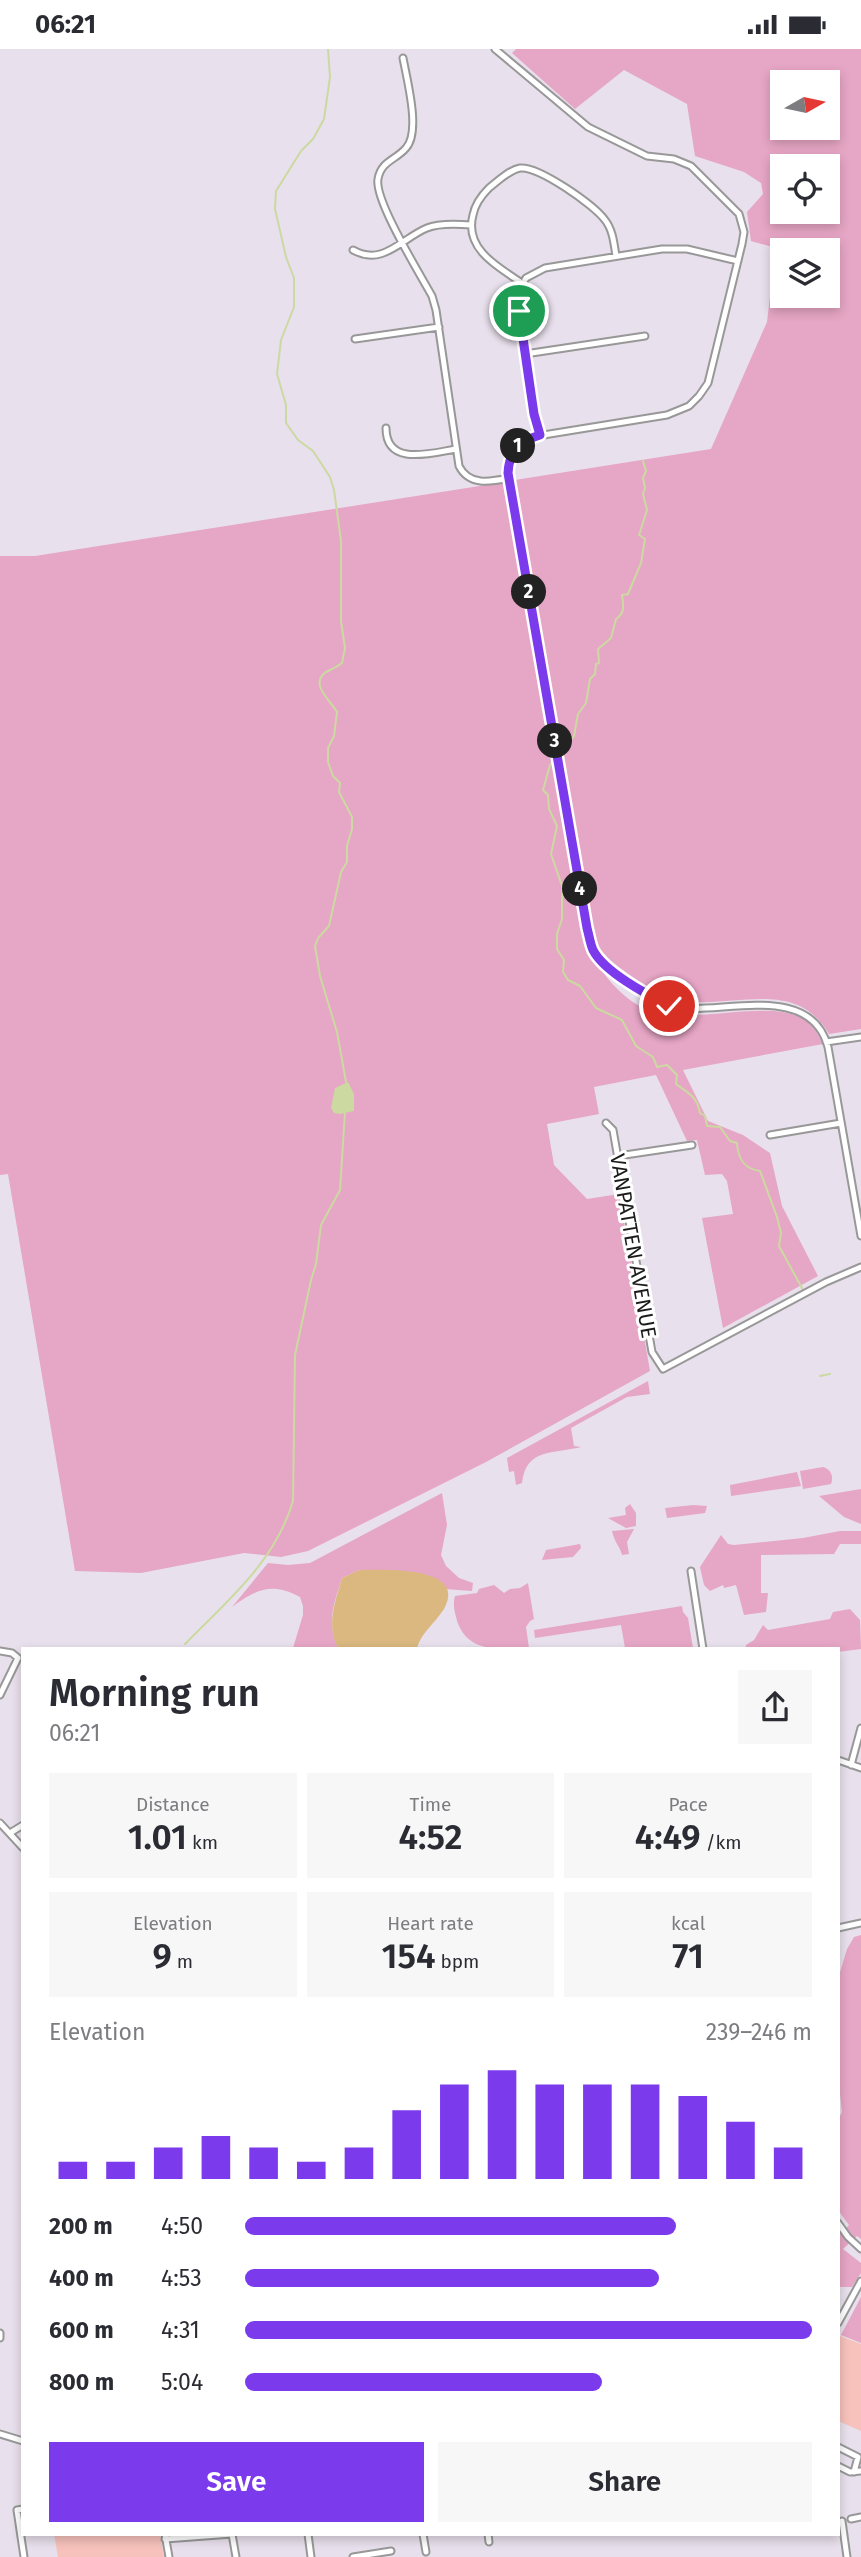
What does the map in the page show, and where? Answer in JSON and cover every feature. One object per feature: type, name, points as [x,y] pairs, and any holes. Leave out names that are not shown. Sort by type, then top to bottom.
[{"type":"street","points":[[495,49],[588,127],[648,156],[685,163],[700,173],[731,204],[742,220],[744,232],[738,261],[708,383],[699,396],[689,406],[659,417],[540,435],[521,443],[509,463],[509,478],[593,950],[620,976],[669,1006],[694,1009],[754,1005],[792,1010],[810,1018],[817,1025],[826,1042],[861,1236]]},
{"type":"street","points":[[403,58],[413,123],[412,140],[404,151],[385,164],[380,172],[378,195],[432,296],[439,327],[456,449],[463,475],[471,480],[489,482],[509,478]]},
{"type":"street","points":[[522,283],[478,249],[471,225],[477,202],[489,188],[518,169],[532,169],[544,173],[605,219],[610,228],[616,256]]},
{"type":"street","points":[[353,250],[360,254],[374,255],[395,250],[431,226],[471,225]]},
{"type":"street","points":[[540,435],[534,414],[519,311],[519,291],[522,283],[545,268],[673,248],[738,261]]},
{"type":"street","points":[[355,338],[439,327]]},
{"type":"street","points":[[525,354],[645,336]]},
{"type":"street","points":[[386,428],[389,443],[401,454],[456,449]]},
{"type":"street","points":[[826,1042],[861,1037]]},
{"type":"street","name":"VANPATTEN AVENUE","points":[[606,1123],[613,1130],[648,1335],[652,1352],[663,1369],[826,1282],[861,1267]]},
{"type":"street","points":[[771,1135],[841,1123]]},
{"type":"street","points":[[618,1156],[692,1145]]},
{"type":"street","points":[[691,1571],[704,1647]]},
{"type":"street","points":[[0,1651],[12,1653],[18,1658],[0,1695]]},
{"type":"street","points":[[850,1765],[861,1728]]},
{"type":"street","points":[[840,1761],[861,1768]]},
{"type":"street","points":[[0,1822],[21,1846]]},
{"type":"street","points":[[10,1833],[21,1826]]},
{"type":"street","points":[[840,1928],[861,1923]]},
{"type":"street","points":[[840,2226],[861,2249]]},
{"type":"street","points":[[840,2234],[848,2237]]},
{"type":"street","points":[[840,2319],[861,2281]]},
{"type":"street","points":[[0,2434],[21,2440]]},
{"type":"street","points":[[840,2448],[859,2457],[858,2472],[840,2467]]},
{"type":"street","points":[[851,2519],[861,2517]]},
{"type":"street","points":[[842,2521],[847,2557]]},
{"type":"street","points":[[22,2536],[24,2557]]},
{"type":"street","points":[[165,2536],[169,2557]]},
{"type":"street","points":[[232,2536],[236,2557]]},
{"type":"street","points":[[308,2536],[311,2557]]},
{"type":"street","points":[[423,2536],[426,2552]]},
{"type":"street","points":[[488,2536],[489,2542]]},
{"type":"street","points":[[353,2557],[391,2551]]},
{"type":"shaded area","points":[[516,49],[861,49],[861,1029],[829,1034],[815,1017],[800,1006],[782,1001],[764,999],[704,1002],[669,997],[617,966],[594,938],[515,480],[711,449],[767,322],[770,297],[770,308],[840,308],[840,238],[770,238],[770,246],[751,241],[747,212],[763,194],[761,183],[744,172],[695,156],[687,104],[624,70],[575,109],[512,53]]},
{"type":"shaded area","points":[[505,482],[584,941],[612,984],[631,1001],[654,1012],[691,1015],[776,1011],[793,1015],[808,1022],[815,1029],[823,1044],[683,1070],[708,1121],[743,1135],[770,1153],[782,1206],[818,1276],[723,1328],[702,1218],[733,1214],[727,1181],[722,1174],[705,1175],[697,1140],[687,1141],[656,1075],[594,1087],[599,1114],[547,1124],[554,1165],[587,1199],[619,1194],[650,1371],[486,1462],[308,1551],[281,1557],[244,1553],[141,1573],[75,1571],[8,1174],[0,1175],[0,556],[35,556]]},
{"type":"shaded area","points":[[348,1082],[354,1094],[354,1111],[334,1113],[331,1108],[335,1088]]},
{"type":"shaded area","points":[[648,1381],[650,1394],[627,1397],[571,1428],[574,1446],[581,1447],[551,1452],[535,1458],[529,1464],[522,1483],[516,1485],[514,1471],[509,1472],[507,1458]]},
{"type":"shaded area","points":[[823,1467],[831,1474],[831,1484],[803,1489],[800,1471]]},
{"type":"shaded area","points":[[797,1472],[801,1486],[731,1496],[730,1485]]},
{"type":"shaded area","points":[[861,1489],[861,1524],[844,1517],[819,1496]]},
{"type":"shaded area","points":[[442,1493],[447,1525],[441,1555],[446,1566],[459,1578],[473,1583],[472,1591],[445,1589],[359,1570],[342,1578],[336,1596],[332,1630],[338,1647],[293,1647],[303,1606],[300,1597],[290,1592],[264,1590],[232,1607],[268,1563],[310,1563]]},
{"type":"shaded area","points":[[630,1504],[636,1513],[636,1526],[626,1528],[608,1518],[626,1515],[625,1508]]},
{"type":"shaded area","points":[[707,1506],[705,1513],[667,1518],[665,1508]]},
{"type":"shaded area","points":[[634,1529],[627,1542],[629,1554],[622,1555],[612,1531]]},
{"type":"shaded area","points":[[840,1531],[861,1531],[861,1544],[840,1544],[834,1554],[761,1555],[761,1593],[768,1593],[766,1612],[744,1615],[736,1585],[724,1588],[723,1585],[710,1591],[704,1585],[700,1567],[721,1535],[728,1544],[734,1545]]},
{"type":"shaded area","points":[[580,1544],[581,1548],[573,1557],[542,1560],[546,1550]]},
{"type":"shaded area","points":[[359,1570],[419,1573],[434,1577],[444,1584],[448,1595],[444,1609],[417,1647],[338,1647],[332,1622],[342,1578]]},
{"type":"shaded area","points":[[528,1583],[534,1619],[526,1627],[529,1647],[485,1647],[467,1638],[456,1617],[455,1596],[477,1593],[479,1589],[494,1585],[504,1593]]},
{"type":"shaded area","points":[[682,1606],[688,1618],[693,1647],[625,1647],[621,1625],[535,1638],[534,1630]]},
{"type":"shaded area","points":[[850,1609],[860,1620],[861,1649],[840,1652],[840,1647],[746,1647],[763,1625],[768,1630],[830,1619],[833,1612]]},
{"type":"shaded area","points":[[861,1935],[861,2239],[857,2236],[843,2249],[861,2263],[861,2273],[852,2287],[840,2287],[840,2234],[849,2225],[840,2213],[840,1972],[854,1937]]},
{"type":"shaded area","points":[[861,2297],[861,2343],[841,2335]]},
{"type":"shaded area","points":[[840,2336],[861,2344],[861,2431],[840,2422]]},
{"type":"shaded area","points":[[54,2536],[160,2536],[164,2557],[58,2557]]},
{"type":"waterway","points":[[328,49],[330,77],[324,119],[276,191],[275,209],[286,257],[294,278],[294,307],[281,340],[277,374],[286,405],[286,423],[298,440],[313,451],[330,477],[341,541],[341,621],[345,648],[342,663],[321,677],[320,687],[337,712],[334,736],[328,748],[328,762],[333,776],[340,783],[339,792],[352,817],[352,829],[347,846],[347,862],[341,872],[329,926],[318,938],[315,946],[320,976],[337,1032],[346,1082]]},
{"type":"waterway","points":[[561,753],[574,736],[578,714],[586,703],[590,679],[595,674],[596,664],[599,663],[598,649],[611,638],[616,619],[623,611],[622,595],[628,594],[641,563],[645,539],[639,535],[647,510],[643,494],[646,471],[643,461]]},
{"type":"waterway","points":[[554,761],[550,765],[543,790],[548,795],[549,809],[557,826],[551,854],[562,886],[562,919],[557,934],[557,949],[564,960],[563,972],[568,980],[580,986],[596,1008],[622,1020],[636,1046],[653,1057],[657,1067],[667,1065],[677,1075],[676,1084],[694,1099],[700,1113],[705,1116],[707,1126],[720,1127],[730,1141],[737,1143],[743,1162],[760,1171],[777,1217],[781,1233],[779,1246],[803,1290]]},
{"type":"waterway","points":[[185,1644],[233,1596],[262,1561],[275,1543],[293,1501],[295,1355],[316,1264],[321,1225],[340,1190],[345,1112]]},
{"type":"waterway","points":[[820,1376],[830,1374]]},
{"type":"route","points":[[519,311],[535,423],[540,435],[531,437],[515,449],[508,473],[587,928],[593,950],[599,958],[636,987],[669,1006]]}]
